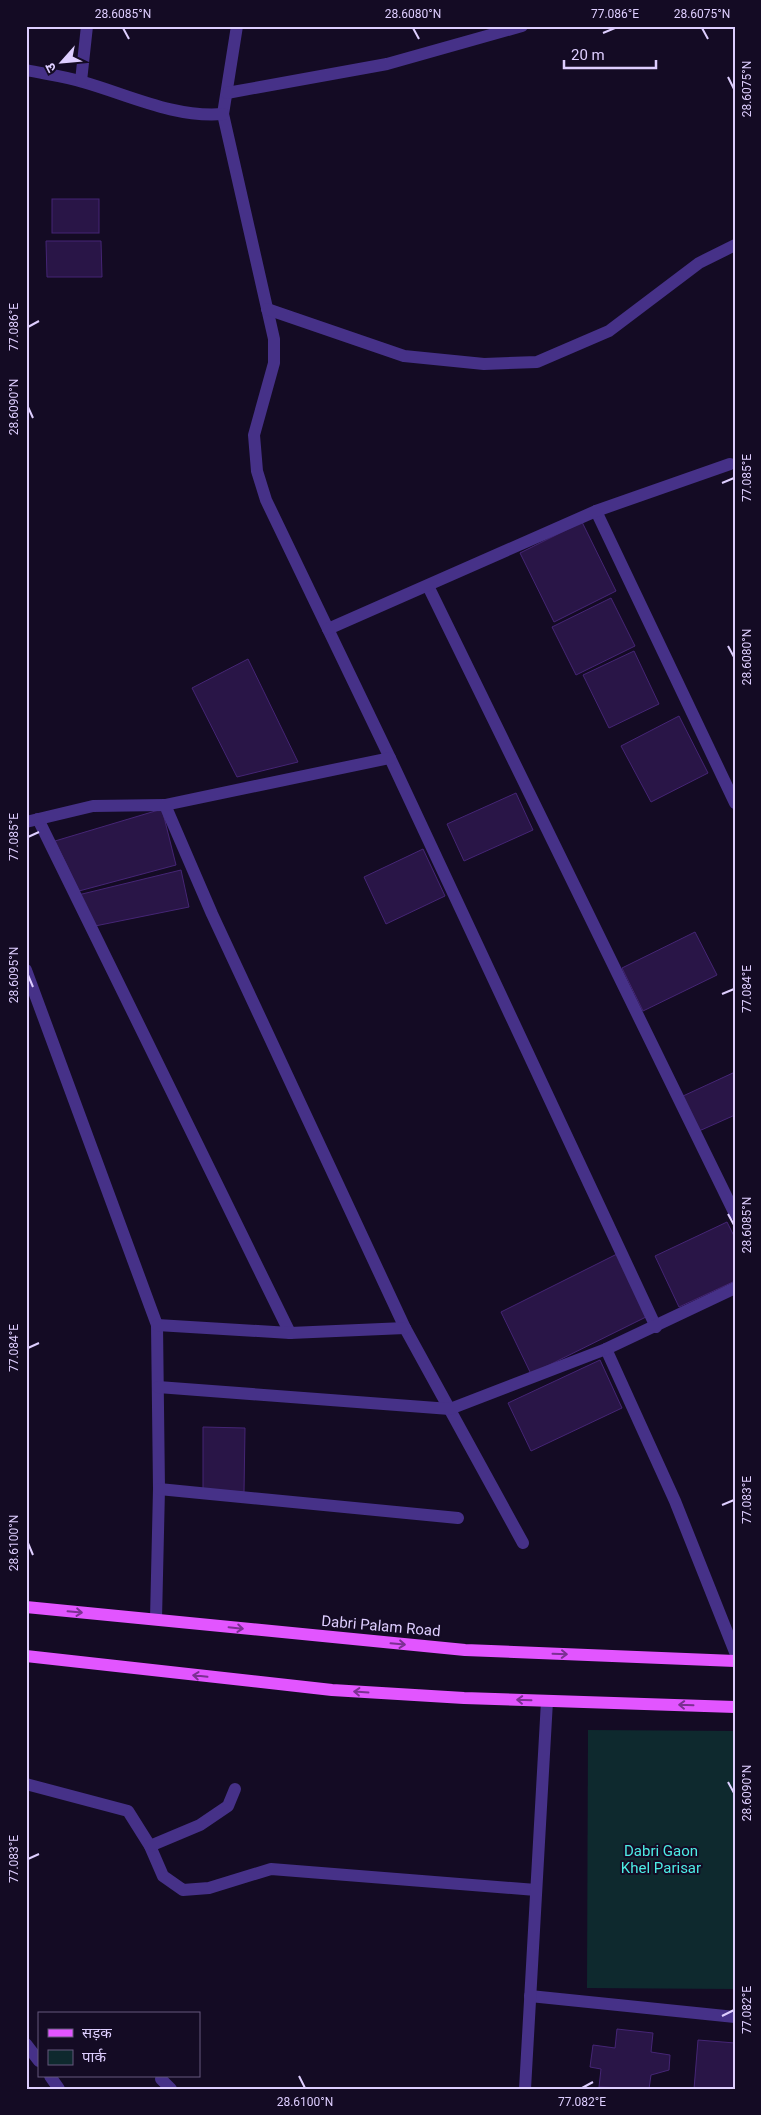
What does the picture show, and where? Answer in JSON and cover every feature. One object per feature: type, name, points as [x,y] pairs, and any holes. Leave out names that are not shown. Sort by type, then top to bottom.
[{"type":"main road","name":"Dabri Palam Road","points":[[26,1607],[465,1650],[735,1661]]},
{"type":"main road","points":[[26,1656],[332,1690],[547,1701],[735,1707]]},
{"type":"street","points":[[81,81],[86,26]]},
{"type":"street","points":[[236,26],[223,114],[274,338],[274,363],[254,435],[257,471],[266,500],[390,758],[656,1327]]},
{"type":"street","points":[[227,93],[387,64],[522,26]]},
{"type":"street","points":[[26,70],[81,81],[183,114],[203,116],[223,114]]},
{"type":"street","points":[[267,309],[404,356],[484,364],[537,362],[609,331],[700,263],[735,245]]},
{"type":"street","points":[[328,629],[596,511],[730,464]]},
{"type":"street","points":[[596,511],[735,803]]},
{"type":"street","points":[[428,586],[735,1214]]},
{"type":"street","points":[[290,1333],[32,821],[92,806],[165,805],[390,758]]},
{"type":"street","points":[[165,805],[216,923],[405,1328],[523,1543]]},
{"type":"street","points":[[26,970],[157,1326],[159,1490],[156,1619]]},
{"type":"street","points":[[158,1387],[450,1409],[606,1349],[735,1288]]},
{"type":"street","points":[[157,1326],[290,1333],[405,1328]]},
{"type":"street","points":[[606,1349],[675,1501],[735,1652]]},
{"type":"street","points":[[159,1490],[458,1518]]},
{"type":"street","points":[[525,2089],[547,1701]]},
{"type":"street","points":[[26,1784],[128,1811],[150,1846],[163,1876],[183,1890],[210,1888],[271,1869],[536,1890]]},
{"type":"street","points":[[150,1846],[200,1825],[228,1806],[235,1789]]},
{"type":"street","points":[[530,1996],[735,2017]]},
{"type":"street","points":[[26,2044],[38,2060]]},
{"type":"street","points":[[51,2078],[59,2089]]},
{"type":"street","points":[[161,2079],[171,2089]]},
{"type":"green space","name":"Dabri Gaon Khel Parisar","points":[[588,1730],[735,1731],[735,1989],[587,1988]]},
{"type":"building","points":[[52,199],[99,199],[99,233],[52,233]]},
{"type":"building","points":[[46,241],[101,241],[102,277],[47,277]]},
{"type":"building","points":[[582,522],[616,591],[554,622],[520,553]]},
{"type":"building","points":[[611,598],[635,646],[576,675],[552,627]]},
{"type":"building","points":[[634,651],[659,704],[609,728],[583,675]]},
{"type":"building","points":[[248,659],[298,762],[237,777],[192,688]]},
{"type":"building","points":[[679,716],[708,773],[651,802],[621,746]]},
{"type":"building","points":[[516,793],[533,830],[464,861],[447,824]]},
{"type":"building","points":[[162,809],[176,865],[79,891],[55,841]]},
{"type":"building","points":[[423,849],[445,896],[386,924],[364,877]]},
{"type":"building","points":[[181,870],[189,907],[95,926],[78,895]]},
{"type":"building","points":[[695,932],[717,975],[643,1011],[622,968]]},
{"type":"building","points":[[735,1072],[735,1115],[699,1131],[683,1096]]},
{"type":"building","points":[[727,1222],[735,1238],[735,1281],[679,1307],[655,1256]]},
{"type":"building","points":[[619,1253],[650,1315],[531,1374],[501,1312]]},
{"type":"building","points":[[600,1360],[622,1408],[531,1451],[508,1403]]},
{"type":"building","points":[[203,1427],[245,1428],[244,1492],[203,1491]]},
{"type":"building","points":[[617,2029],[653,2033],[651,2052],[670,2055],[669,2070],[651,2075],[649,2089],[599,2087],[601,2069],[590,2067],[593,2045],[615,2048]]},
{"type":"building","points":[[698,2040],[735,2043],[735,2089],[694,2089]]}]
